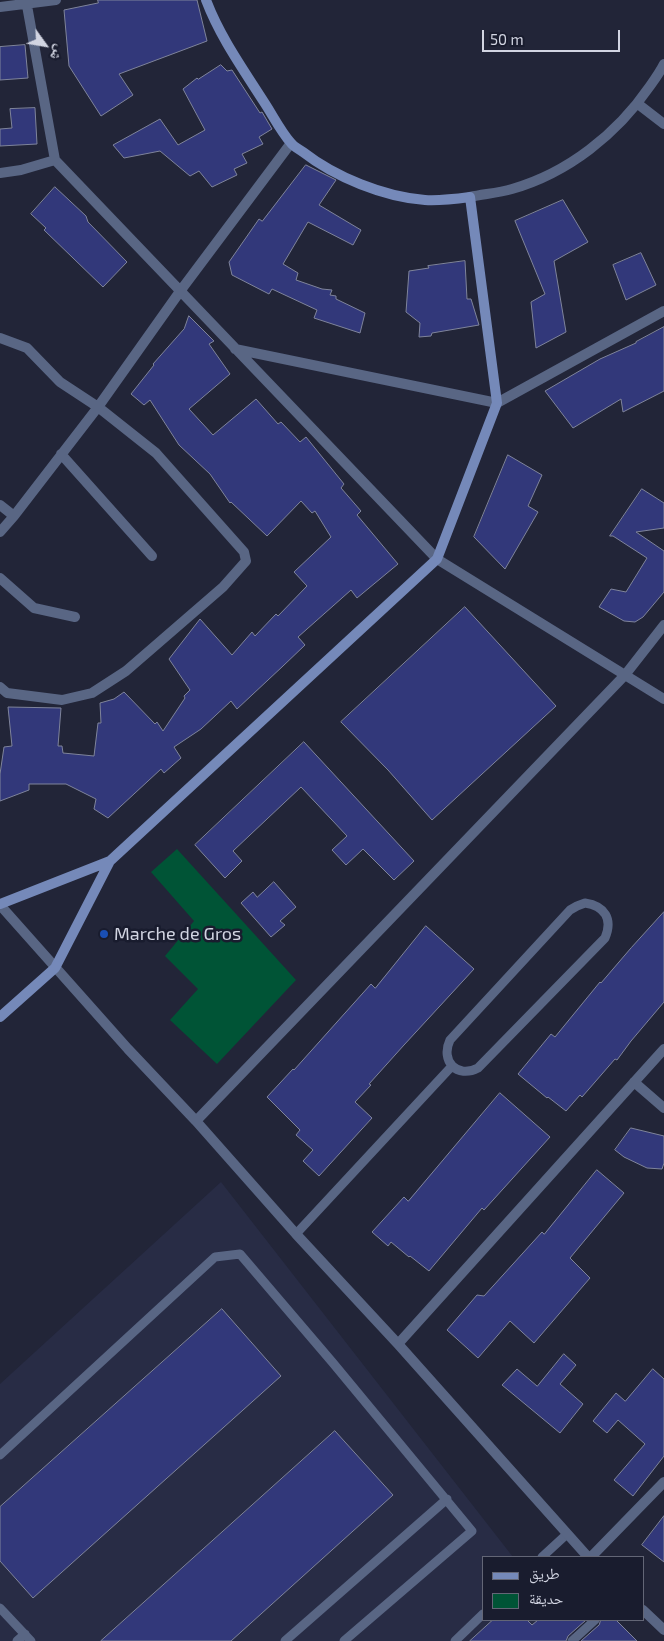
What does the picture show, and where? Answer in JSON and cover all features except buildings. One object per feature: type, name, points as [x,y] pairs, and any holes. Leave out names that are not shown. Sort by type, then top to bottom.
[{"type":"street","points":[[0,6],[56,0]]},
{"type":"street","points":[[206,0],[212,16],[230,49],[291,143],[326,168],[356,183],[387,193],[424,200],[452,200],[511,190],[543,178],[579,158],[604,138],[638,104],[664,64]]},
{"type":"street","points":[[26,2],[55,160],[437,559],[664,699]]},
{"type":"street","points":[[638,104],[664,124]]},
{"type":"street","points":[[0,532],[98,407],[181,290],[291,143]]},
{"type":"street","points":[[0,173],[21,170],[55,160]]},
{"type":"street","points":[[0,1017],[55,968],[110,860],[437,559],[498,403],[470,197]]},
{"type":"street","points":[[235,349],[498,403],[664,311]]},
{"type":"street","points":[[0,338],[27,348],[60,382],[98,407],[156,453],[244,552],[246,562],[223,587],[126,671],[92,693],[62,700],[7,693],[0,687]]},
{"type":"street","points":[[61,454],[152,556]]},
{"type":"street","points":[[0,505],[14,516]]},
{"type":"street","points":[[0,578],[34,608],[75,617]]},
{"type":"street","points":[[196,1121],[625,675],[664,625]]},
{"type":"street","points":[[110,860],[0,904],[128,1050],[196,1121],[296,1234],[398,1344],[566,1534],[588,1556]]},
{"type":"street","points":[[398,1344],[664,1048]]},
{"type":"street","points":[[634,1082],[664,1108]]},
{"type":"street","points":[[590,1556],[664,1482]]},
{"type":"street","points":[[644,1611],[664,1630]]},
{"type":"lane","points":[[585,903],[593,904],[600,908],[606,914],[608,922],[605,938],[478,1068],[465,1072],[452,1066],[446,1053],[450,1040],[570,910],[585,903]]},
{"type":"lane","points":[[296,1234],[452,1066]]},
{"type":"lane","points":[[0,1455],[215,1257],[240,1254],[472,1530],[344,1641]]},
{"type":"lane","points":[[285,1641],[447,1499]]},
{"type":"lane","points":[[543,1556],[566,1534]]},
{"type":"lane","points":[[0,1608],[28,1638],[17,1641]]},
{"type":"lane","points":[[455,1641],[482,1615]]},
{"type":"lane","points":[[572,1641],[594,1621]]},
{"type":"shaded area","points":[[221,1182],[512,1556],[482,1556],[482,1621],[563,1621],[578,1641],[0,1641],[0,1384]]},
{"type":"green space","points":[[177,849],[296,980],[217,1064],[170,1020],[198,989],[165,956],[194,921],[151,872]]},
{"type":"place","name":"Marche de Gros","points":[[104,934]]}]
